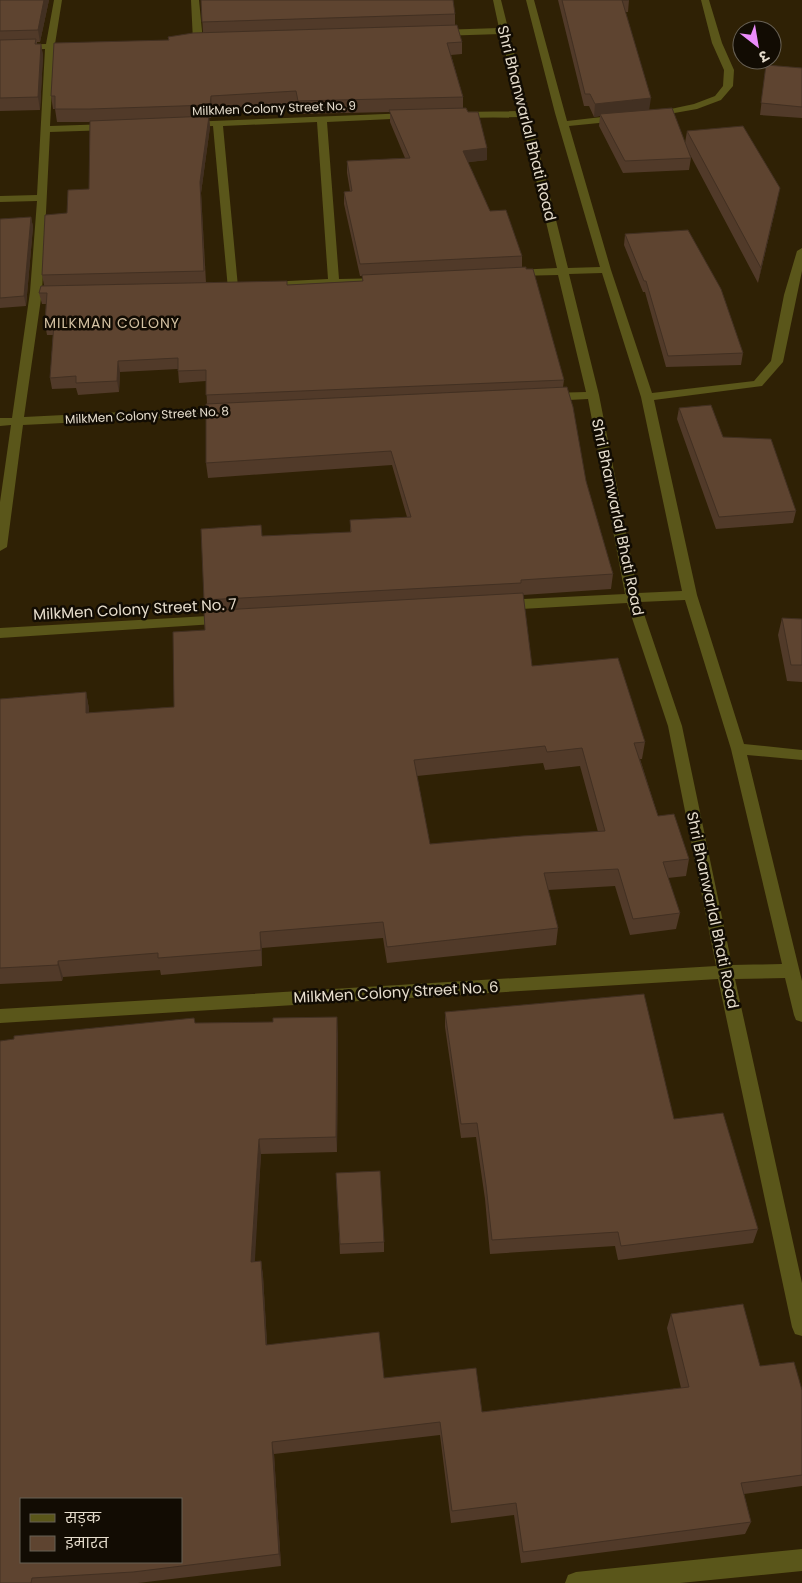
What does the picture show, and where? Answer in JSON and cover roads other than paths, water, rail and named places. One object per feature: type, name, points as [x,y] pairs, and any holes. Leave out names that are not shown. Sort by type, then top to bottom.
[{"type":"street","points":[[0,547],[41,292],[45,129],[50,46],[58,0]]},
{"type":"street","points":[[194,0],[198,41]]},
{"type":"street","name":"Shri Bhanwarlal Bhati Road","points":[[497,0],[593,395],[632,598],[675,726],[802,1327]]},
{"type":"street","points":[[530,0],[606,270],[647,398],[690,595],[738,749],[802,1015]]},
{"type":"street","points":[[646,116],[697,106],[718,98],[728,86],[729,70],[718,43],[705,0]]},
{"type":"street","points":[[426,34],[505,31]]},
{"type":"street","points":[[0,48],[80,45]]},
{"type":"street","points":[[447,116],[524,114]]},
{"type":"street","name":"MilkMen Colony Street No. 9","points":[[180,125],[322,118],[418,116]]},
{"type":"street","points":[[322,118],[334,282]]},
{"type":"street","points":[[564,124],[628,118]]},
{"type":"street","points":[[218,123],[232,287]]},
{"type":"street","points":[[45,129],[122,126]]},
{"type":"street","points":[[0,199],[42,198]]},
{"type":"street","points":[[647,398],[758,384],[777,362],[790,295],[802,251]]},
{"type":"street","points":[[503,274],[606,270]]},
{"type":"street","points":[[260,285],[394,279]]},
{"type":"street","points":[[790,295],[802,298]]},
{"type":"street","points":[[534,398],[593,395]]},
{"type":"street","name":"MilkMen Colony Street No. 8","points":[[0,422],[237,411]]},
{"type":"street","points":[[494,606],[690,595]]},
{"type":"street","name":"MilkMen Colony Street No. 7","points":[[0,633],[237,620]]},
{"type":"street","points":[[738,749],[802,755]]},
{"type":"street","name":"MilkMen Colony Street No. 6","points":[[0,1016],[726,972],[791,971]]},
{"type":"street","points":[[576,1583],[802,1560]]},
{"type":"district","name":"MILKMAN COLONY","points":[[112,323]]}]
